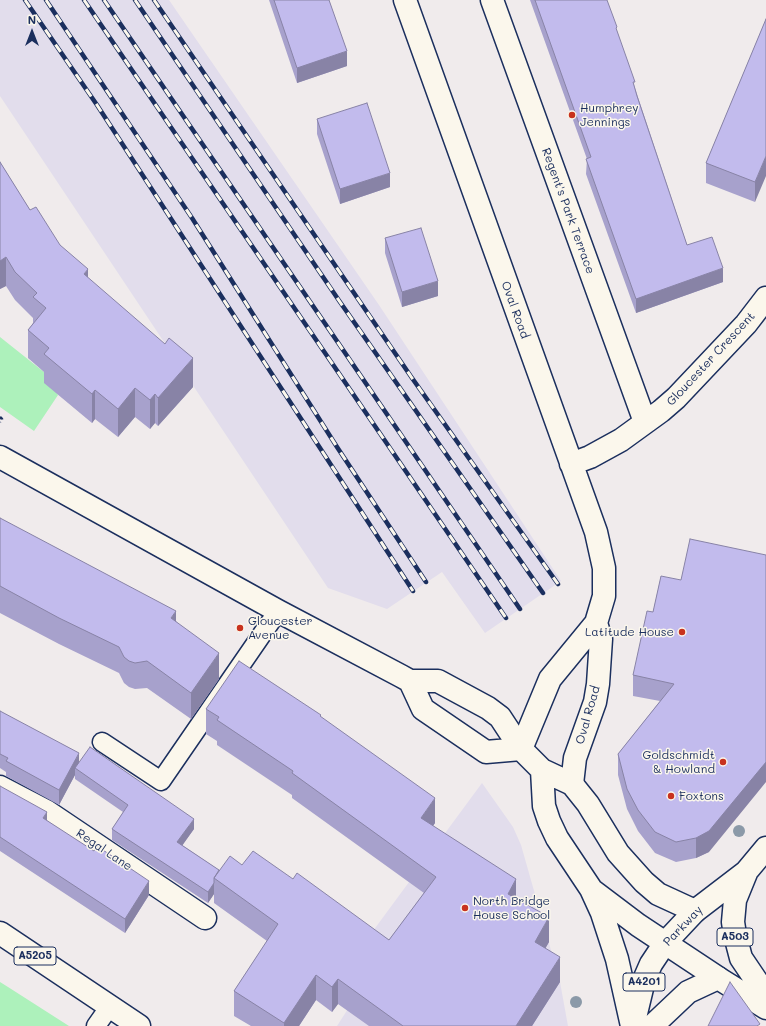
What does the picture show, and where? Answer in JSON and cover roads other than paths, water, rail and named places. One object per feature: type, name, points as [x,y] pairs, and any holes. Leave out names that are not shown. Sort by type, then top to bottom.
[{"type":"street","name":"Oval Road","points":[[405,0],[596,532],[604,568],[604,596],[596,623],[550,679],[521,748]]},
{"type":"street","name":"Regent's Park Terrace","points":[[492,0],[645,422]]},
{"type":"street","name":"Gloucester Crescent","points":[[571,464],[590,457],[621,440],[676,398],[746,324],[766,298]]},
{"type":"street","points":[[0,457],[278,611],[410,681],[438,681],[488,708],[500,717],[521,748],[542,770],[572,784],[588,804],[618,853],[644,882],[658,894],[695,911]]},
{"type":"street","name":"Oval Road","points":[[572,784],[575,758],[595,702],[598,684],[601,639],[596,623]]},
{"type":"street","points":[[410,681],[423,709],[486,752],[521,748]]},
{"type":"street","points":[[542,770],[544,806],[549,821],[557,838],[591,889],[602,913],[617,959],[632,1026]]},
{"type":"street","name":"Regal Lane","points":[[0,786],[46,811],[205,918]]},
{"type":"street","name":"Parkway","points":[[632,1026],[644,980],[651,964],[665,943],[695,911],[746,872],[766,848]]},
{"type":"street","name":"A503","points":[[746,872],[734,900],[733,922],[735,935],[741,958],[766,996]]},
{"type":"street","points":[[591,889],[638,926],[766,1008]]},
{"type":"street","name":"A5205","points":[[0,933],[140,1026]]},
{"type":"street","name":"A4201","points":[[652,1026],[688,992],[718,978]]},
{"type":"lane","points":[[102,742],[160,781],[278,611]]},
{"type":"lane","points":[[96,1026],[110,1006]]},
{"type":"railway","points":[[25,0],[97,105],[413,591]]},
{"type":"railway","points":[[46,0],[192,218],[337,447],[426,582]]},
{"type":"railway","points":[[84,0],[506,618]]},
{"type":"railway","points":[[104,0],[520,609]]},
{"type":"railway","points":[[135,0],[340,302],[543,593]]},
{"type":"railway","points":[[154,0],[412,378],[558,584]]},
{"type":"place","name":"Humphrey Jennings","points":[[572,115]]},
{"type":"place","name":"Gloucester Avenue","points":[[240,628]]},
{"type":"place","name":"Latitude House","points":[[682,632]]},
{"type":"place","name":"Goldschmidt & Howland","points":[[723,762]]},
{"type":"place","name":"Foxtons","points":[[671,796]]},
{"type":"place","name":"North Bridge House School","points":[[465,908]]}]
